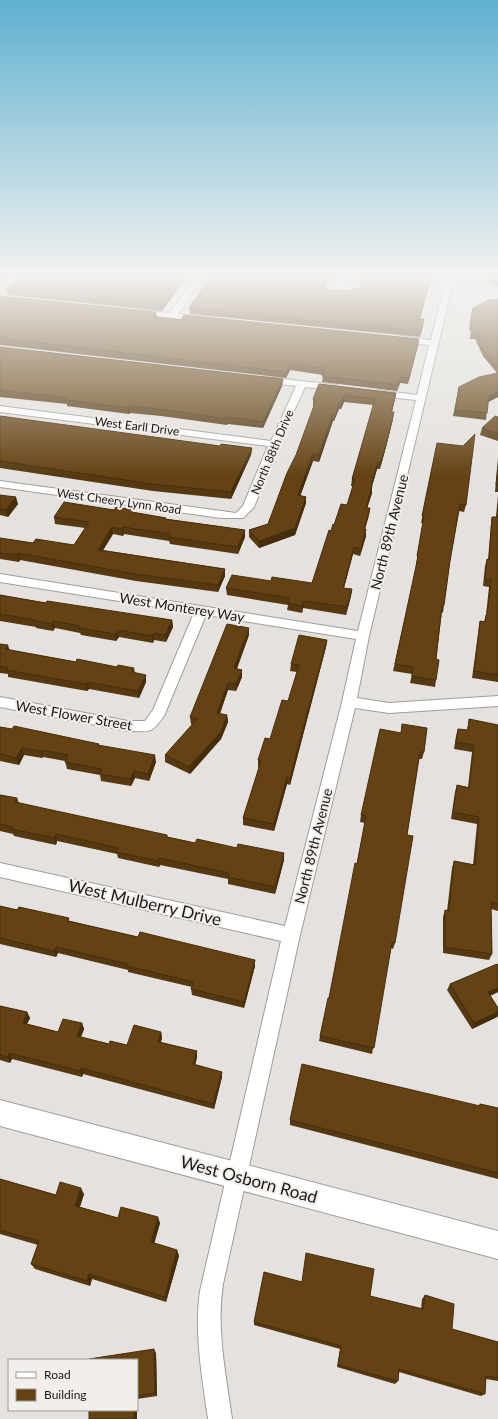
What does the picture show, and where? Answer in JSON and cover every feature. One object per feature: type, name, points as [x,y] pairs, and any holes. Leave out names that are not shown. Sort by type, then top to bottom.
[{"type":"street","name":"North 89th Avenue","points":[[220,1419],[210,1345],[209,1318],[216,1265],[291,934],[349,702],[363,636],[435,344]]},
{"type":"street","points":[[254,378],[347,389]]},
{"type":"street","name":"North 88th Drive","points":[[239,516],[248,507],[274,444],[302,384]]},
{"type":"street","points":[[369,392],[421,398]]},
{"type":"street","name":"West Earll Drive","points":[[0,409],[274,444]]},
{"type":"street","name":"West Cheery Lynn Road","points":[[0,484],[221,515],[239,516]]},
{"type":"street","name":"West Monterey Way","points":[[0,578],[363,636]]},
{"type":"street","name":"West Flower Street","points":[[0,702],[128,726],[149,726],[159,712],[202,610]]},
{"type":"street","points":[[349,702],[389,708],[498,701]]},
{"type":"street","name":"West Mulberry Drive","points":[[0,870],[291,934]]},
{"type":"street","name":"West Osborn Road","points":[[0,1113],[498,1245]]},
{"type":"building","points":[[52,344],[418,344],[409,378],[400,377],[398,385],[322,376],[325,368],[290,364],[286,372]]},
{"type":"building","points":[[482,344],[498,344],[498,367],[484,350]]},
{"type":"building","points":[[0,347],[283,379],[263,422],[228,417],[227,419],[160,409],[129,406],[128,408],[66,400],[68,398],[0,390]]},
{"type":"building","points":[[498,373],[498,392],[489,396],[487,413],[455,410],[459,387],[479,377]]},
{"type":"building","points":[[319,384],[396,393],[391,412],[394,412],[386,445],[381,462],[378,462],[366,508],[370,508],[364,529],[366,529],[361,549],[354,547],[343,588],[352,589],[347,607],[304,601],[302,606],[288,603],[289,598],[226,588],[232,575],[271,581],[272,577],[312,583],[329,530],[331,531],[333,524],[334,525],[341,504],[347,505],[355,479],[352,479],[375,399],[344,395],[341,403],[339,403],[335,415],[333,414],[319,455],[313,454],[298,495],[306,497],[295,528],[259,541],[249,530],[268,524],[287,473],[296,455],[316,400],[313,399]]},
{"type":"building","points":[[0,416],[220,446],[221,444],[252,448],[231,492],[152,484],[0,461]]},
{"type":"building","points":[[495,416],[498,417],[498,434],[482,428]]},
{"type":"building","points":[[475,434],[466,505],[460,504],[444,605],[442,605],[436,659],[439,660],[436,680],[412,676],[413,667],[395,664],[418,557],[424,516],[422,516],[437,443],[463,446]]},
{"type":"building","points":[[498,466],[498,485],[496,485]]},
{"type":"building","points":[[0,495],[16,497],[6,510],[0,509]]},
{"type":"building","points":[[64,502],[114,510],[116,507],[134,510],[132,512],[166,518],[165,519],[245,530],[238,547],[169,537],[171,534],[123,527],[122,529],[112,527],[98,550],[225,569],[218,585],[135,574],[18,553],[17,555],[0,553],[0,538],[33,543],[36,539],[74,545],[89,522],[54,517]]},
{"type":"building","points":[[498,504],[498,675],[474,671],[480,621],[485,622],[487,615],[491,580],[485,579],[487,559],[489,560],[492,517],[497,517]]},
{"type":"building","points":[[0,595],[46,603],[47,601],[172,620],[165,635],[154,633],[152,636],[118,630],[115,634],[79,628],[80,626],[53,621],[52,624],[0,614]]},
{"type":"building","points":[[227,624],[249,628],[234,668],[242,670],[236,684],[228,683],[217,713],[227,715],[221,732],[189,767],[165,755],[197,719],[190,717]]},
{"type":"building","points":[[299,635],[327,640],[290,778],[287,777],[274,824],[243,818],[261,761],[258,760],[265,738],[270,739],[282,700],[288,701],[299,665],[291,664]]},
{"type":"building","points":[[0,644],[8,645],[5,649],[76,662],[77,659],[117,667],[118,665],[134,668],[132,672],[146,675],[138,691],[87,682],[86,684],[6,670],[8,668],[0,666]]},
{"type":"building","points":[[469,719],[498,725],[498,904],[491,902],[492,954],[445,947],[445,910],[449,911],[454,861],[475,865],[479,817],[453,812],[457,785],[469,788],[474,745],[456,742],[458,729],[468,730]]},
{"type":"building","points":[[402,724],[427,728],[424,752],[420,752],[407,835],[413,836],[395,943],[392,942],[374,1048],[320,1036],[329,998],[355,863],[357,864],[366,816],[361,815],[380,729],[401,733]]},
{"type":"building","points":[[14,726],[99,744],[98,745],[155,755],[148,774],[134,771],[130,779],[99,774],[102,769],[65,762],[68,755],[22,748],[16,758],[0,754],[0,727],[12,729]]},
{"type":"building","points":[[0,795],[17,798],[15,802],[167,835],[167,837],[195,843],[197,839],[237,848],[238,844],[284,853],[275,887],[228,877],[229,873],[159,858],[158,861],[116,852],[118,848],[56,834],[54,838],[12,829],[13,827],[0,824]]},
{"type":"building","points":[[0,906],[17,910],[19,907],[69,918],[68,921],[138,937],[140,932],[255,960],[244,1002],[191,989],[194,982],[127,966],[128,964],[56,947],[54,951],[0,938]]},
{"type":"building","points":[[497,964],[498,988],[488,992],[498,1008],[498,1012],[474,1023],[450,984]]},
{"type":"building","points":[[0,1006],[27,1012],[23,1023],[58,1032],[63,1019],[82,1023],[77,1036],[109,1044],[110,1041],[127,1045],[134,1025],[161,1032],[158,1042],[197,1051],[193,1064],[222,1072],[213,1104],[81,1068],[80,1071],[9,1053],[8,1057],[0,1055]]},
{"type":"building","points":[[302,1064],[480,1106],[480,1104],[498,1108],[498,1173],[290,1120]]},
{"type":"building","points":[[0,1179],[56,1195],[60,1182],[81,1188],[75,1206],[118,1218],[121,1207],[158,1217],[151,1242],[177,1250],[165,1297],[89,1274],[87,1281],[31,1264],[39,1241],[0,1230]]},
{"type":"building","points":[[306,1253],[374,1269],[370,1296],[423,1309],[425,1295],[454,1304],[452,1329],[498,1342],[498,1378],[486,1376],[485,1394],[399,1369],[398,1381],[338,1365],[341,1346],[254,1322],[264,1272],[302,1282]]},
{"type":"building","points":[[154,1349],[155,1393],[138,1396],[138,1359],[89,1359]]},
{"type":"building","points":[[89,1411],[134,1411],[134,1419],[89,1419]]}]
